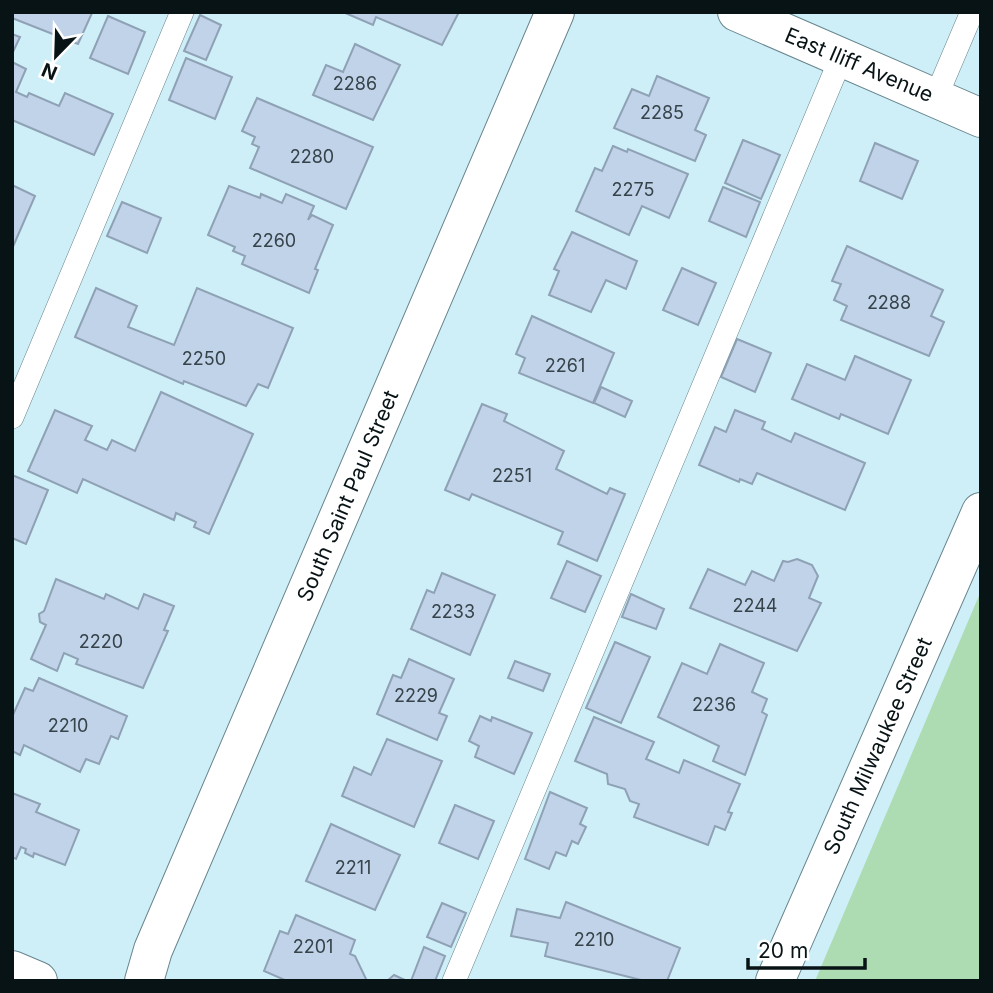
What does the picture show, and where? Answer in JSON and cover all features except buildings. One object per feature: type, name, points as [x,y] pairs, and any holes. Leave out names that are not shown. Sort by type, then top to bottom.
[{"type":"street","name":"South Saint Paul Street","points":[[144,981],[164,925],[555,12]]},
{"type":"street","name":"East Iliff Avenue","points":[[737,12],[981,118]]},
{"type":"street","name":"South Milwaukee Street","points":[[775,981],[981,512]]},
{"type":"street","points":[[12,970],[38,981]]},
{"type":"lane","points":[[12,417],[182,12]]},
{"type":"lane","points":[[935,99],[972,12]]},
{"type":"lane","points":[[454,981],[841,58]]},
{"type":"green space","points":[[981,591],[981,981],[815,981]]}]
